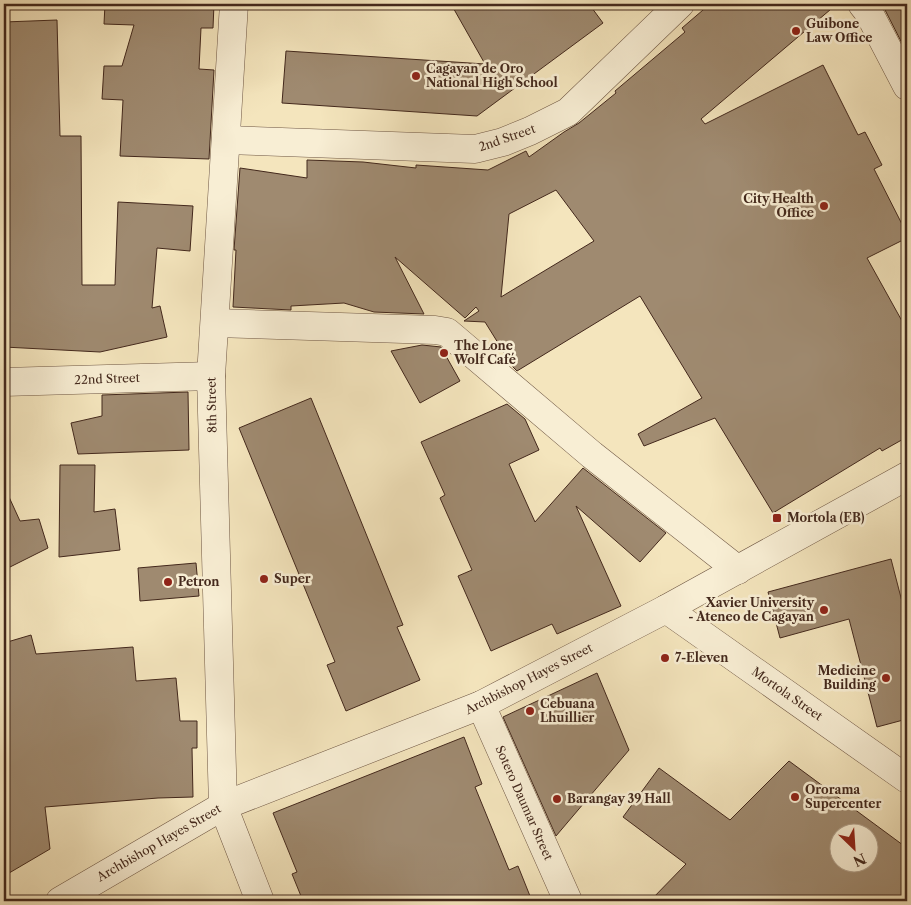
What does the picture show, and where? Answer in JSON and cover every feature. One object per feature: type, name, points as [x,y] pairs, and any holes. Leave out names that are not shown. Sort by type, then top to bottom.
[{"type":"street","name":"8th Street","points":[[234,4],[211,376],[223,806],[260,901]]},
{"type":"street","name":"2nd Street","points":[[226,140],[474,149],[503,142],[530,132],[568,112],[680,4]]},
{"type":"street","points":[[862,4],[907,86]]},
{"type":"street","points":[[214,323],[447,332],[592,455],[738,570]]},
{"type":"street","name":"22nd Street","points":[[4,382],[211,376]]},
{"type":"street","name":"Archbishop Hayes Street","points":[[60,901],[223,806],[481,705],[666,609],[907,476]]},
{"type":"street","name":"Mortola Street","points":[[666,609],[907,779]]},
{"type":"street","name":"Sotero Daumar Street","points":[[481,705],[568,901]]},
{"type":"building","points":[[105,4],[214,4],[213,28],[201,28],[199,69],[214,70],[209,159],[120,156],[123,100],[102,99],[104,66],[122,66],[134,25],[104,24]]},
{"type":"building","points":[[451,4],[589,4],[603,23],[477,116],[282,103],[286,51],[485,64]]},
{"type":"building","points":[[710,4],[837,4],[701,119],[705,124],[823,65],[858,135],[865,132],[882,165],[874,169],[907,234],[907,238],[867,258],[907,330],[907,437],[882,451],[880,448],[773,513],[715,418],[644,446],[638,434],[702,398],[640,296],[517,371],[485,322],[464,321],[479,311],[476,307],[465,318],[395,257],[424,314],[374,312],[344,303],[291,306],[291,310],[233,307],[236,250],[234,250],[240,168],[307,178],[307,160],[363,162],[416,168],[416,165],[488,170],[526,151],[529,157],[579,123],[685,32],[682,28]],"holes":[[[556,190],[594,241],[501,297],[509,214]]]},
{"type":"building","points":[[882,4],[907,4],[907,53],[883,6]]},
{"type":"building","points":[[57,20],[60,136],[81,136],[82,285],[115,285],[118,202],[193,206],[190,251],[157,248],[152,308],[160,306],[167,337],[100,352],[4,347],[4,22]]},
{"type":"building","points":[[422,345],[441,347],[460,381],[420,403],[391,351]]},
{"type":"building","points":[[188,392],[189,450],[78,454],[71,423],[102,416],[102,395]]},
{"type":"building","points":[[311,398],[403,625],[397,627],[420,680],[346,711],[327,665],[335,662],[239,428]]},
{"type":"building","points":[[507,404],[525,419],[539,450],[509,464],[535,522],[583,468],[666,533],[640,562],[576,506],[621,606],[557,634],[552,624],[491,651],[458,576],[472,570],[440,498],[445,495],[421,442]]},
{"type":"building","points":[[60,465],[95,465],[94,512],[115,509],[120,550],[59,557]]},
{"type":"building","points":[[4,486],[20,521],[39,519],[48,548],[4,570]]},
{"type":"building","name":"Medicine Building","points":[[891,559],[907,621],[907,719],[877,727],[849,619],[780,638],[768,592]]},
{"type":"building","name":"Petron","points":[[196,563],[199,596],[140,601],[138,568]]},
{"type":"building","points":[[31,635],[36,654],[133,647],[136,681],[176,678],[180,721],[197,721],[197,748],[192,748],[193,797],[45,807],[50,849],[4,876],[4,643]]},
{"type":"building","points":[[597,673],[629,750],[556,836],[503,717]]},
{"type":"building","points":[[464,737],[482,784],[475,787],[509,870],[518,866],[532,901],[303,901],[292,874],[297,872],[273,813]]},
{"type":"building","name":"Ororama Supercenter","points":[[789,761],[872,822],[828,822],[828,872],[878,872],[878,827],[907,848],[907,901],[650,901],[686,864],[623,817],[659,768],[730,820]]},
{"type":"place","name":"Guibone Law Office","points":[[796,31]]},
{"type":"place","name":"Cagayan de Oro National High School","points":[[416,76]]},
{"type":"place","name":"City Health Office","points":[[824,206]]},
{"type":"place","name":"The Lone Wolf Café","points":[[444,353]]},
{"type":"place","name":"Mortola (EB)","points":[[777,518]]},
{"type":"place","name":"Super","points":[[264,579]]},
{"type":"place","name":"Petron","points":[[168,582]]},
{"type":"place","name":"Xavier University - Ateneo de Cagayan","points":[[824,610]]},
{"type":"place","name":"7-Eleven","points":[[665,658]]},
{"type":"place","name":"Medicine Building","points":[[886,678]]},
{"type":"place","name":"Cebuana Lhuillier","points":[[530,711]]},
{"type":"place","name":"Ororama Supercenter","points":[[795,797]]},
{"type":"place","name":"Barangay 39 Hall","points":[[557,799]]}]
